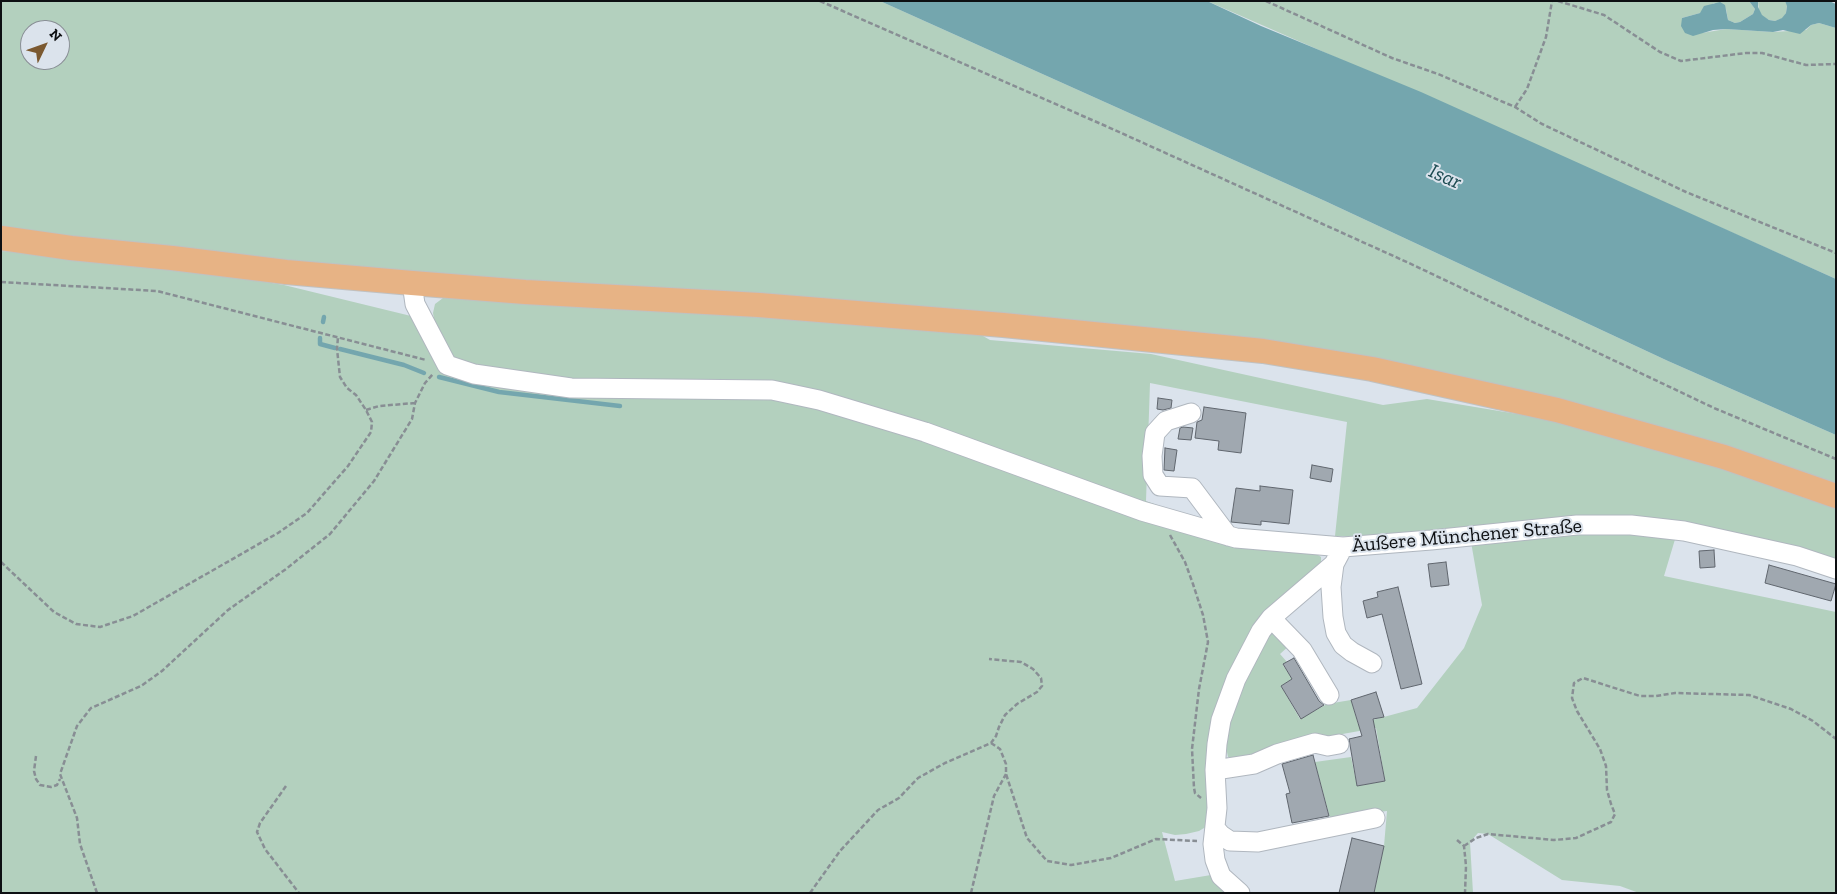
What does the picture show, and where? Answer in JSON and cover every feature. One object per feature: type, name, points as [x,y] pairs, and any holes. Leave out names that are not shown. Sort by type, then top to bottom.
[{"type":"main road","points":[[1,238],[71,248],[286,272],[525,292],[759,305],[1013,326],[1263,351],[1372,369],[1556,410],[1724,456],[1836,496]]},
{"type":"street","points":[[412,283],[415,304],[447,365],[474,374],[571,388],[772,390],[820,400],[925,432],[1097,496],[1228,536],[1343,547]]},
{"type":"street","points":[[1191,412],[1166,421],[1155,433],[1152,456],[1153,475],[1160,486],[1192,488],[1228,536]]},
{"type":"street","name":"Äußere Münchener Straße","points":[[1240,893],[1221,876],[1215,860],[1214,836],[1217,805],[1215,770],[1221,720],[1228,700],[1261,631],[1271,618],[1334,564],[1343,547],[1577,525],[1631,525],[1684,531],[1797,556],[1836,569]]},
{"type":"street","points":[[1334,564],[1331,587],[1336,633],[1344,645],[1352,652],[1372,663]]},
{"type":"street","points":[[1271,618],[1302,650],[1329,695]]},
{"type":"street","points":[[1215,770],[1254,764],[1277,754],[1316,743],[1328,746],[1339,744]]},
{"type":"street","points":[[1214,836],[1221,835],[1230,841],[1258,842],[1376,818]]},
{"type":"path","points":[[820,1],[1108,127],[1409,263],[1714,408],[1836,459]]},
{"type":"path","points":[[1266,1],[1392,58],[1438,74],[1515,107],[1542,124],[1686,192],[1836,253]]},
{"type":"path","points":[[1515,107],[1528,88],[1546,37],[1552,1]]},
{"type":"path","points":[[1558,1],[1604,16],[1660,52],[1682,61],[1746,53],[1762,53],[1806,65],[1836,64]]},
{"type":"path","points":[[1,282],[157,291],[447,365]]},
{"type":"path","points":[[1,562],[54,612],[76,624],[100,627],[133,616],[278,533],[307,513],[348,466],[371,432],[372,422],[366,410],[356,395],[347,388],[340,376],[337,349],[338,337]]},
{"type":"path","points":[[97,893],[80,844],[77,818],[60,774],[77,726],[91,708],[141,686],[162,672],[228,610],[286,569],[330,534],[374,481],[412,419],[415,404],[425,383],[434,372],[447,365]]},
{"type":"path","points":[[366,410],[379,406],[415,404]]},
{"type":"path","points":[[1171,519],[1170,536],[1185,562],[1193,584],[1203,615],[1208,642],[1194,726],[1192,764],[1194,788],[1195,793],[1204,800],[1217,805]]},
{"type":"path","points":[[810,893],[840,852],[878,810],[899,798],[918,778],[944,763],[991,743],[1004,716],[1017,704],[1037,692],[1042,686],[1041,678],[1033,669],[1021,662],[989,659]]},
{"type":"path","points":[[1464,846],[1476,838],[1488,834],[1554,840],[1576,838],[1611,822],[1616,814],[1610,804],[1607,790],[1606,766],[1600,749],[1572,698],[1574,683],[1583,678],[1640,696],[1675,693],[1749,695],[1791,710],[1813,721],[1836,738]]},
{"type":"path","points":[[991,743],[1000,749],[1006,764],[1006,774],[1028,838],[1047,861],[1071,866],[1111,858],[1156,839],[1188,839],[1214,836]]},
{"type":"path","points":[[36,756],[34,770],[40,785],[51,788],[57,785],[61,778]]},
{"type":"path","points":[[971,893],[994,796],[1006,774]]},
{"type":"path","points":[[286,786],[260,823],[258,832],[265,849],[299,893]]},
{"type":"path","points":[[1457,840],[1464,846],[1466,866],[1465,893]]},
{"type":"green space","points":[[1,1],[880,1],[1325,201],[1668,361],[1836,435],[1836,485],[1374,360],[412,275],[1,231]]},
{"type":"green space","points":[[1207,1],[1749,1],[1755,9],[1753,14],[1740,22],[1735,23],[1728,20],[1726,9],[1714,3],[1700,13],[1682,18],[1702,33],[1726,29],[1773,32],[1806,30],[1811,25],[1819,23],[1836,28],[1836,279],[1511,134]]},
{"type":"green space","points":[[1758,1],[1785,1],[1787,5],[1786,13],[1783,18],[1775,21],[1769,20],[1762,16],[1759,11]]},
{"type":"green space","points":[[1,251],[169,266],[284,285],[411,316],[435,324],[433,313],[435,304],[443,298],[454,297],[976,332],[990,340],[1151,354],[1383,405],[1427,399],[1553,420],[1657,448],[1836,505],[1836,573],[1676,536],[1664,576],[1836,612],[1836,893],[1639,893],[1620,886],[1562,880],[1488,834],[1478,833],[1470,842],[1473,893],[1374,893],[1384,846],[1387,811],[1330,818],[1315,762],[1351,757],[1357,786],[1385,781],[1376,728],[1309,740],[1269,752],[1239,758],[1228,757],[1225,742],[1226,725],[1270,627],[1291,644],[1280,654],[1287,662],[1283,665],[1292,679],[1281,686],[1300,719],[1327,704],[1351,700],[1358,724],[1417,708],[1464,648],[1482,605],[1471,542],[1335,536],[1347,422],[1150,383],[1146,501],[1198,520],[1242,531],[1282,537],[1280,552],[1315,553],[1321,557],[1321,563],[1254,626],[1237,657],[1209,825],[1199,831],[1186,834],[1175,835],[1162,832],[1175,881],[1211,875],[1226,893],[1,893]]},
{"type":"water","name":"Isar","points":[[880,1],[1207,1],[1261,26],[1421,92],[1836,279],[1836,435],[1668,361],[1325,201]]},
{"type":"water","points":[[1749,1],[1758,1],[1758,7],[1762,15],[1769,20],[1775,21],[1782,18],[1786,13],[1787,6],[1785,1],[1829,1],[1836,4],[1836,28],[1819,23],[1811,25],[1800,34],[1783,30],[1773,32],[1726,29],[1713,30],[1693,36],[1685,33],[1681,26],[1682,18],[1700,13],[1704,6],[1720,2],[1725,5],[1728,20],[1735,23],[1740,22],[1753,14],[1755,9]]},
{"type":"building","points":[[1158,398],[1172,400],[1171,408],[1157,409]]},
{"type":"building","points":[[1204,407],[1246,413],[1241,453],[1218,450],[1219,441],[1195,438],[1197,422],[1202,420]]},
{"type":"building","points":[[1180,428],[1193,428],[1191,440],[1178,439]]},
{"type":"building","points":[[1165,448],[1177,450],[1174,471],[1164,470]]},
{"type":"building","points":[[1312,465],[1333,469],[1331,482],[1310,478]]},
{"type":"building","points":[[1260,486],[1293,490],[1289,524],[1261,521],[1261,525],[1231,522],[1236,488],[1260,491]]},
{"type":"building","points":[[1714,550],[1715,567],[1700,568],[1699,551]]},
{"type":"building","points":[[1446,562],[1449,585],[1431,587],[1428,564]]},
{"type":"building","points":[[1769,565],[1836,584],[1831,601],[1765,583]]},
{"type":"building","points":[[1398,587],[1422,684],[1401,689],[1382,614],[1367,618],[1363,601],[1378,597],[1377,592]]},
{"type":"building","points":[[1294,658],[1319,701],[1324,705],[1301,719],[1281,686],[1292,679],[1283,664]]},
{"type":"building","points":[[1376,692],[1384,717],[1373,719],[1385,781],[1357,786],[1349,739],[1362,736],[1351,700]]},
{"type":"building","points":[[1313,755],[1329,816],[1292,823],[1286,794],[1290,793],[1282,764]]},
{"type":"building","points":[[1352,838],[1384,846],[1374,893],[1339,893]]},
{"type":"waterway","points":[[323,322],[324,317]]},
{"type":"waterway","points":[[320,338],[320,344],[335,348]]},
{"type":"waterway","points":[[340,349],[404,365],[424,373]]},
{"type":"waterway","points":[[439,377],[499,392],[620,406]]}]
